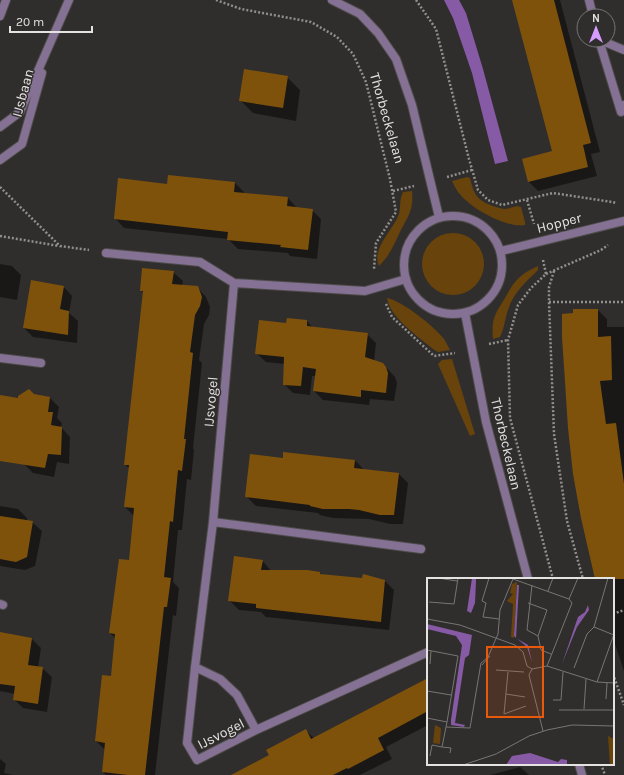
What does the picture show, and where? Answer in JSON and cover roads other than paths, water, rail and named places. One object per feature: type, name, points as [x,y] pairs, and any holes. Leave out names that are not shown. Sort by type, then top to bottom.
[{"type":"street","points":[[0,16],[6,0]]},
{"type":"street","name":"IJsbaan","points":[[0,127],[20,112],[69,0]]},
{"type":"street","name":"Thorbeckelaan","points":[[332,0],[360,14],[378,33],[396,60],[412,105],[439,217]]},
{"type":"street","name":"IJsbaan","points":[[0,159],[22,144],[49,45]]},
{"type":"street","points":[[602,48],[621,112],[624,105]]},
{"type":"street","points":[[458,215],[477,221],[492,234],[501,251],[503,264],[501,278],[496,290],[488,301],[477,308],[464,313],[452,314],[428,308],[418,300],[411,291],[406,279],[404,257],[410,242],[420,228],[439,217],[458,215]]},
{"type":"street","name":"Hopper","points":[[501,251],[624,221]]},
{"type":"street","points":[[106,253],[200,262],[234,283],[366,291],[406,279]]},
{"type":"street","name":"IJsvogel","points":[[234,283],[213,522],[194,667],[187,743],[197,760],[256,730],[427,652]]},
{"type":"street","name":"Thorbeckelaan","points":[[464,313],[486,422],[528,578]]},
{"type":"street","points":[[0,358],[41,363]]},
{"type":"street","points":[[213,522],[421,550]]},
{"type":"street","name":"IJsvogel","points":[[194,667],[220,679],[237,695],[256,730]]},
{"type":"street","points":[[579,765],[582,775]]}]
